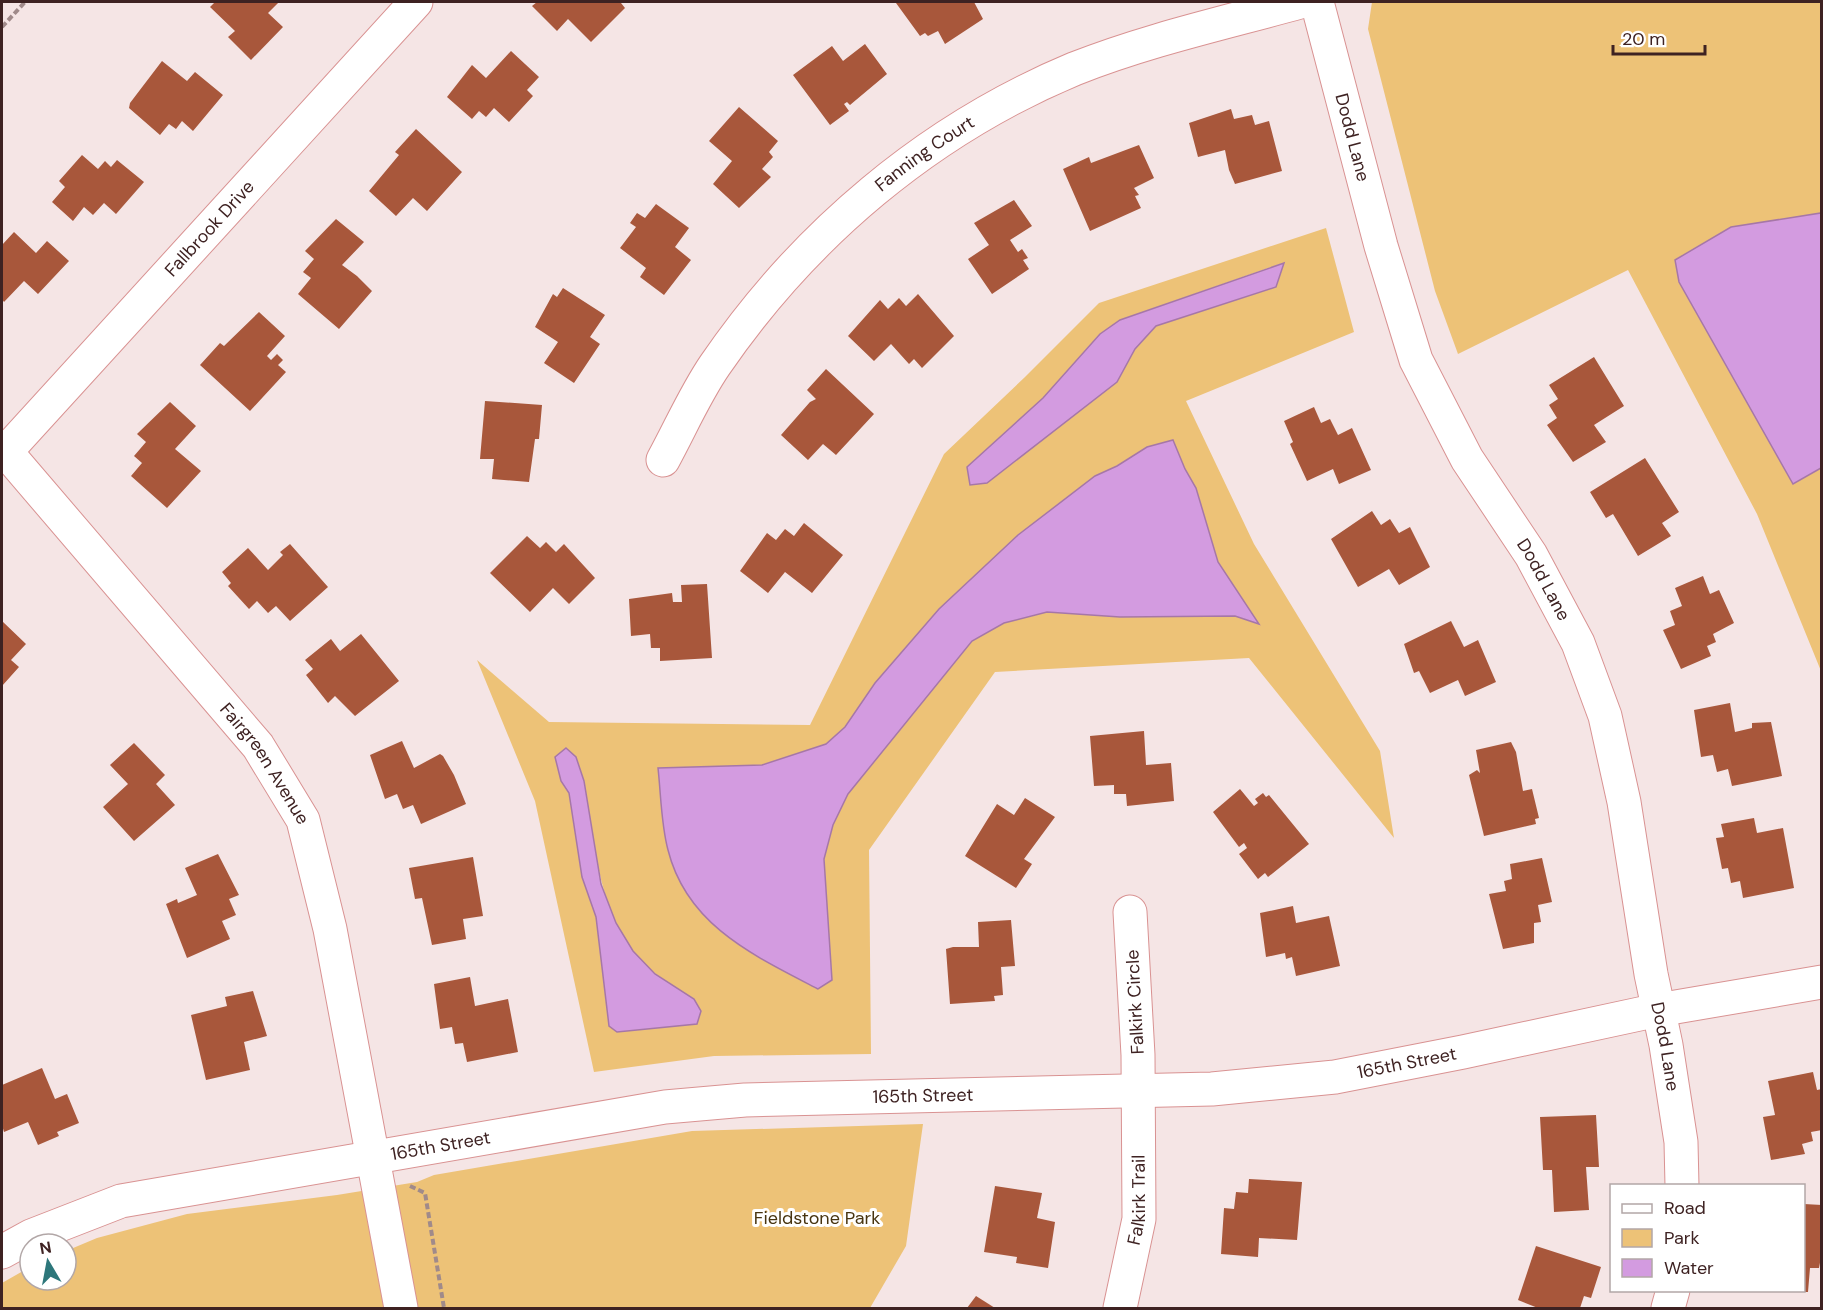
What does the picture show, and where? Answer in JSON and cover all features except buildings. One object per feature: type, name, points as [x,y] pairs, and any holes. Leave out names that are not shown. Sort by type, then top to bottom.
[{"type":"street","name":"Fallbrook Drive","points":[[3,451],[416,2]]},
{"type":"street","name":"Fanning Court","points":[[663,460],[714,367],[753,314],[801,257],[848,212],[897,171],[952,134],[1016,96],[1074,70],[1177,35],[1300,2]]},
{"type":"street","name":"Dodd Lane","points":[[1317,2],[1381,246],[1416,360],[1467,459],[1531,555],[1578,643],[1605,716],[1624,802],[1651,974],[1681,1142],[1683,1184]]},
{"type":"street","name":"Fairgreen Avenue","points":[[3,451],[258,746],[303,820],[330,929],[401,1308]]},
{"type":"street","name":"Falkirk Circle","points":[[1130,912],[1138,1091]]},
{"type":"street","name":"165th Street","points":[[2,1252],[31,1236],[121,1201],[665,1107],[745,1100],[1212,1089],[1335,1077],[1658,1010],[1821,982]]},
{"type":"street","name":"Falkirk Trail","points":[[1120,1308],[1139,1219],[1138,1091]]},
{"type":"street","points":[[1668,1308],[1672,1292]]},
{"type":"path","points":[[2,27],[25,2]]},
{"type":"path","points":[[407,1184],[425,1192],[444,1308]]},
{"type":"green space","points":[[1372,2],[1821,2],[1821,213],[1731,227],[1675,260],[1679,282],[1793,484],[1821,468],[1821,671],[1757,514],[1628,270],[1458,354],[1435,291],[1368,29]]},
{"type":"green space","points":[[1326,228],[1354,332],[1186,401],[1254,544],[1380,751],[1394,838],[1249,658],[995,672],[869,850],[871,1054],[714,1056],[594,1072],[535,801],[477,660],[549,722],[810,725],[944,454],[1099,303]],"holes":[[[1283,263],[1276,287],[1156,326],[1135,349],[1117,382],[987,482],[970,485],[1100,334],[1120,320]],[[1117,466],[1185,469],[1196,488],[1218,562],[1258,624],[1235,616],[1120,617],[1047,612],[1004,623],[972,641],[848,794],[833,825],[824,859],[832,980],[658,768],[762,765],[826,744],[845,727],[875,683],[1095,476]],[[584,781],[603,885],[611,911],[622,934],[637,955],[656,974],[694,999],[609,1026],[596,917],[582,877],[569,793]]]},
{"type":"green space","name":"Fieldstone Park","points":[[923,1124],[906,1246],[870,1308],[2,1308],[2,1283],[18,1274],[18,1292],[78,1292],[78,1246],[97,1238],[187,1214],[337,1195],[417,1182],[434,1175],[692,1131]]},
{"type":"water","points":[[1821,213],[1821,468],[1793,484],[1679,282],[1675,260],[1731,227]]},
{"type":"water","points":[[1284,263],[1276,287],[1156,326],[1135,349],[1117,382],[987,483],[970,485],[967,467],[1043,398],[1100,334],[1120,320]]},
{"type":"water","points":[[1173,440],[1196,488],[1218,562],[1259,624],[1235,616],[1120,617],[1047,612],[1004,623],[972,641],[848,794],[833,825],[824,859],[832,980],[818,989],[748,951],[707,919],[677,876],[668,850],[658,768],[762,765],[826,744],[845,727],[875,683],[939,609],[1018,535],[1095,476],[1117,466],[1147,447]]},
{"type":"water","points":[[566,748],[576,757],[584,781],[601,884],[616,923],[633,951],[655,974],[694,999],[701,1011],[697,1024],[617,1032],[609,1026],[596,917],[582,877],[569,793],[561,781],[555,757]]}]
